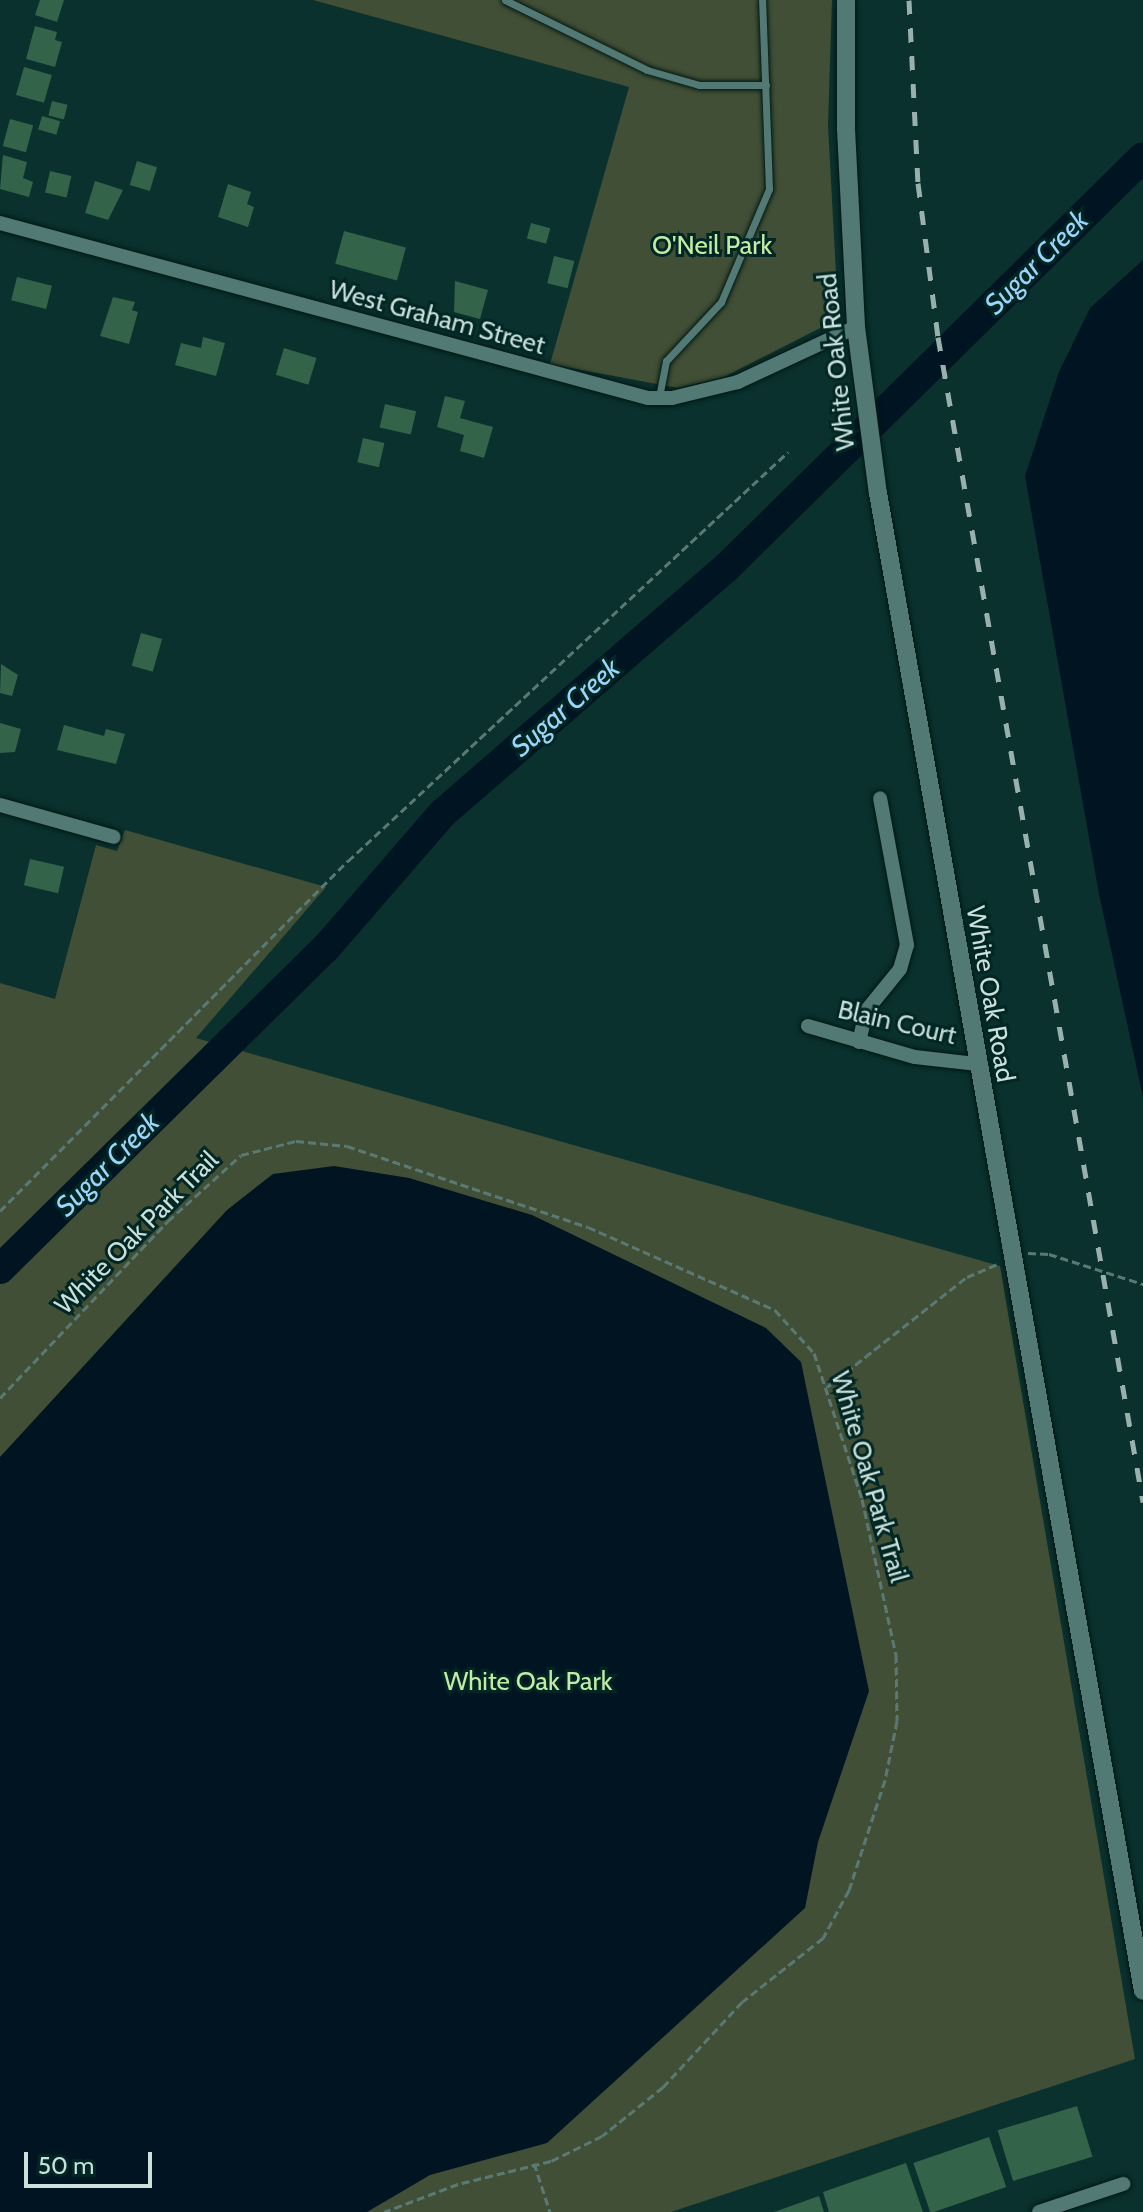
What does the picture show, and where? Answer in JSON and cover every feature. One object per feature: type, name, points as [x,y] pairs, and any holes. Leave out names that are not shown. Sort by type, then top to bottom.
[{"type":"street","name":"White Oak Road","points":[[846,0],[846,129],[856,327],[878,493],[976,1064],[1143,1991]]},
{"type":"street","name":"West Graham Street","points":[[0,223],[593,385],[659,398],[738,382],[856,327]]},
{"type":"street","points":[[859,1042],[866,1011],[900,969],[907,945],[880,798]]},
{"type":"street","points":[[0,805],[114,837]]},
{"type":"street","name":"Blain Court","points":[[808,1026],[915,1057],[976,1064]]},
{"type":"street","points":[[1039,2212],[1123,2184]]},
{"type":"lane","points":[[505,0],[647,70],[699,85],[766,85]]},
{"type":"lane","points":[[659,398],[666,361],[721,302],[761,218],[769,189],[762,0]]},
{"type":"path","points":[[0,1211],[348,861],[788,452]]},
{"type":"path","name":"White Oak Park Trail","points":[[0,1398],[168,1221],[241,1155],[296,1141],[347,1146],[526,1205],[775,1310],[814,1353],[862,1499],[896,1655],[897,1721],[885,1780],[849,1890],[823,1938],[742,2002],[663,2087],[602,2136],[551,2161],[534,2163],[384,2212]]},
{"type":"path","points":[[827,1387],[967,1277],[1012,1259],[1034,1252],[1049,1254],[1143,1284]]},
{"type":"path","points":[[534,2163],[550,2212]]},
{"type":"green space","name":"O'Neil Park","points":[[313,0],[832,0],[828,126],[838,310],[828,324],[724,377],[678,388],[550,364],[629,87]]},
{"type":"green space","name":"White Oak Park","points":[[125,830],[326,887],[196,1038],[1000,1266],[1135,2059],[671,2212],[0,2212],[0,983],[55,999],[96,845],[117,851]]},
{"type":"water","points":[[1143,260],[1143,1097],[1099,894],[1025,476],[1059,372],[1090,308]]},
{"type":"water","name":"White Oak Park","points":[[334,1166],[409,1178],[532,1215],[766,1328],[801,1362],[869,1691],[818,1842],[805,1908],[547,2143],[430,2175],[367,2212],[0,2212],[0,1457],[227,1210],[273,1174]]},
{"type":"building","points":[[40,0],[64,0],[57,22],[35,15]]},
{"type":"building","points":[[35,26],[57,32],[55,40],[62,42],[55,67],[26,59]]},
{"type":"building","points":[[24,67],[52,75],[44,103],[16,95]]},
{"type":"building","points":[[52,101],[68,105],[64,119],[48,116]]},
{"type":"building","points":[[42,116],[60,121],[56,135],[38,129]]},
{"type":"building","points":[[10,119],[33,125],[26,152],[3,146]]},
{"type":"building","points":[[3,155],[27,162],[23,178],[33,182],[29,197],[0,189]]},
{"type":"building","points":[[137,161],[157,167],[150,191],[130,185]]},
{"type":"building","points":[[50,171],[71,176],[66,197],[45,192]]},
{"type":"building","points":[[95,181],[123,190],[108,220],[85,213]]},
{"type":"building","points":[[228,184],[251,192],[247,204],[254,207],[248,227],[218,217]]},
{"type":"building","points":[[531,223],[550,228],[546,244],[527,238]]},
{"type":"building","points":[[344,231],[406,248],[397,280],[335,264]]},
{"type":"building","points":[[554,256],[574,261],[568,288],[547,283]]},
{"type":"building","points":[[17,277],[52,286],[46,309],[11,300]]},
{"type":"building","points":[[455,281],[488,290],[480,319],[454,312]]},
{"type":"building","points":[[113,297],[135,302],[132,310],[138,312],[129,344],[100,336]]},
{"type":"building","points":[[203,337],[225,343],[216,376],[175,365],[181,343],[201,348]]},
{"type":"building","points":[[284,348],[317,358],[308,385],[276,375]]},
{"type":"building","points":[[445,396],[465,401],[460,418],[493,427],[484,458],[460,451],[464,435],[437,427]]},
{"type":"building","points":[[385,404],[416,411],[411,435],[380,427]]},
{"type":"building","points":[[363,438],[384,443],[379,467],[357,462]]},
{"type":"building","points":[[141,633],[162,639],[153,672],[132,666]]},
{"type":"building","points":[[1,664],[18,675],[12,696],[0,693]]},
{"type":"building","points":[[0,723],[21,729],[15,752],[0,753]]},
{"type":"building","points":[[64,725],[104,736],[106,729],[125,734],[116,764],[57,750]]},
{"type":"building","points":[[30,859],[64,867],[58,893],[24,885]]},
{"type":"building","points":[[1077,2106],[1092,2157],[1013,2181],[998,2130]]},
{"type":"building","points":[[989,2137],[1006,2187],[930,2212],[913,2163]]},
{"type":"building","points":[[906,2163],[923,2212],[829,2212],[823,2192]]},
{"type":"building","points":[[819,2196],[824,2212],[774,2212]]},
{"type":"waterway","name":"Sugar Creek","points":[[0,1269],[325,949],[443,813],[726,568],[1143,157]]},
{"type":"railway","points":[[909,0],[918,183],[938,337],[1143,1502]]}]
